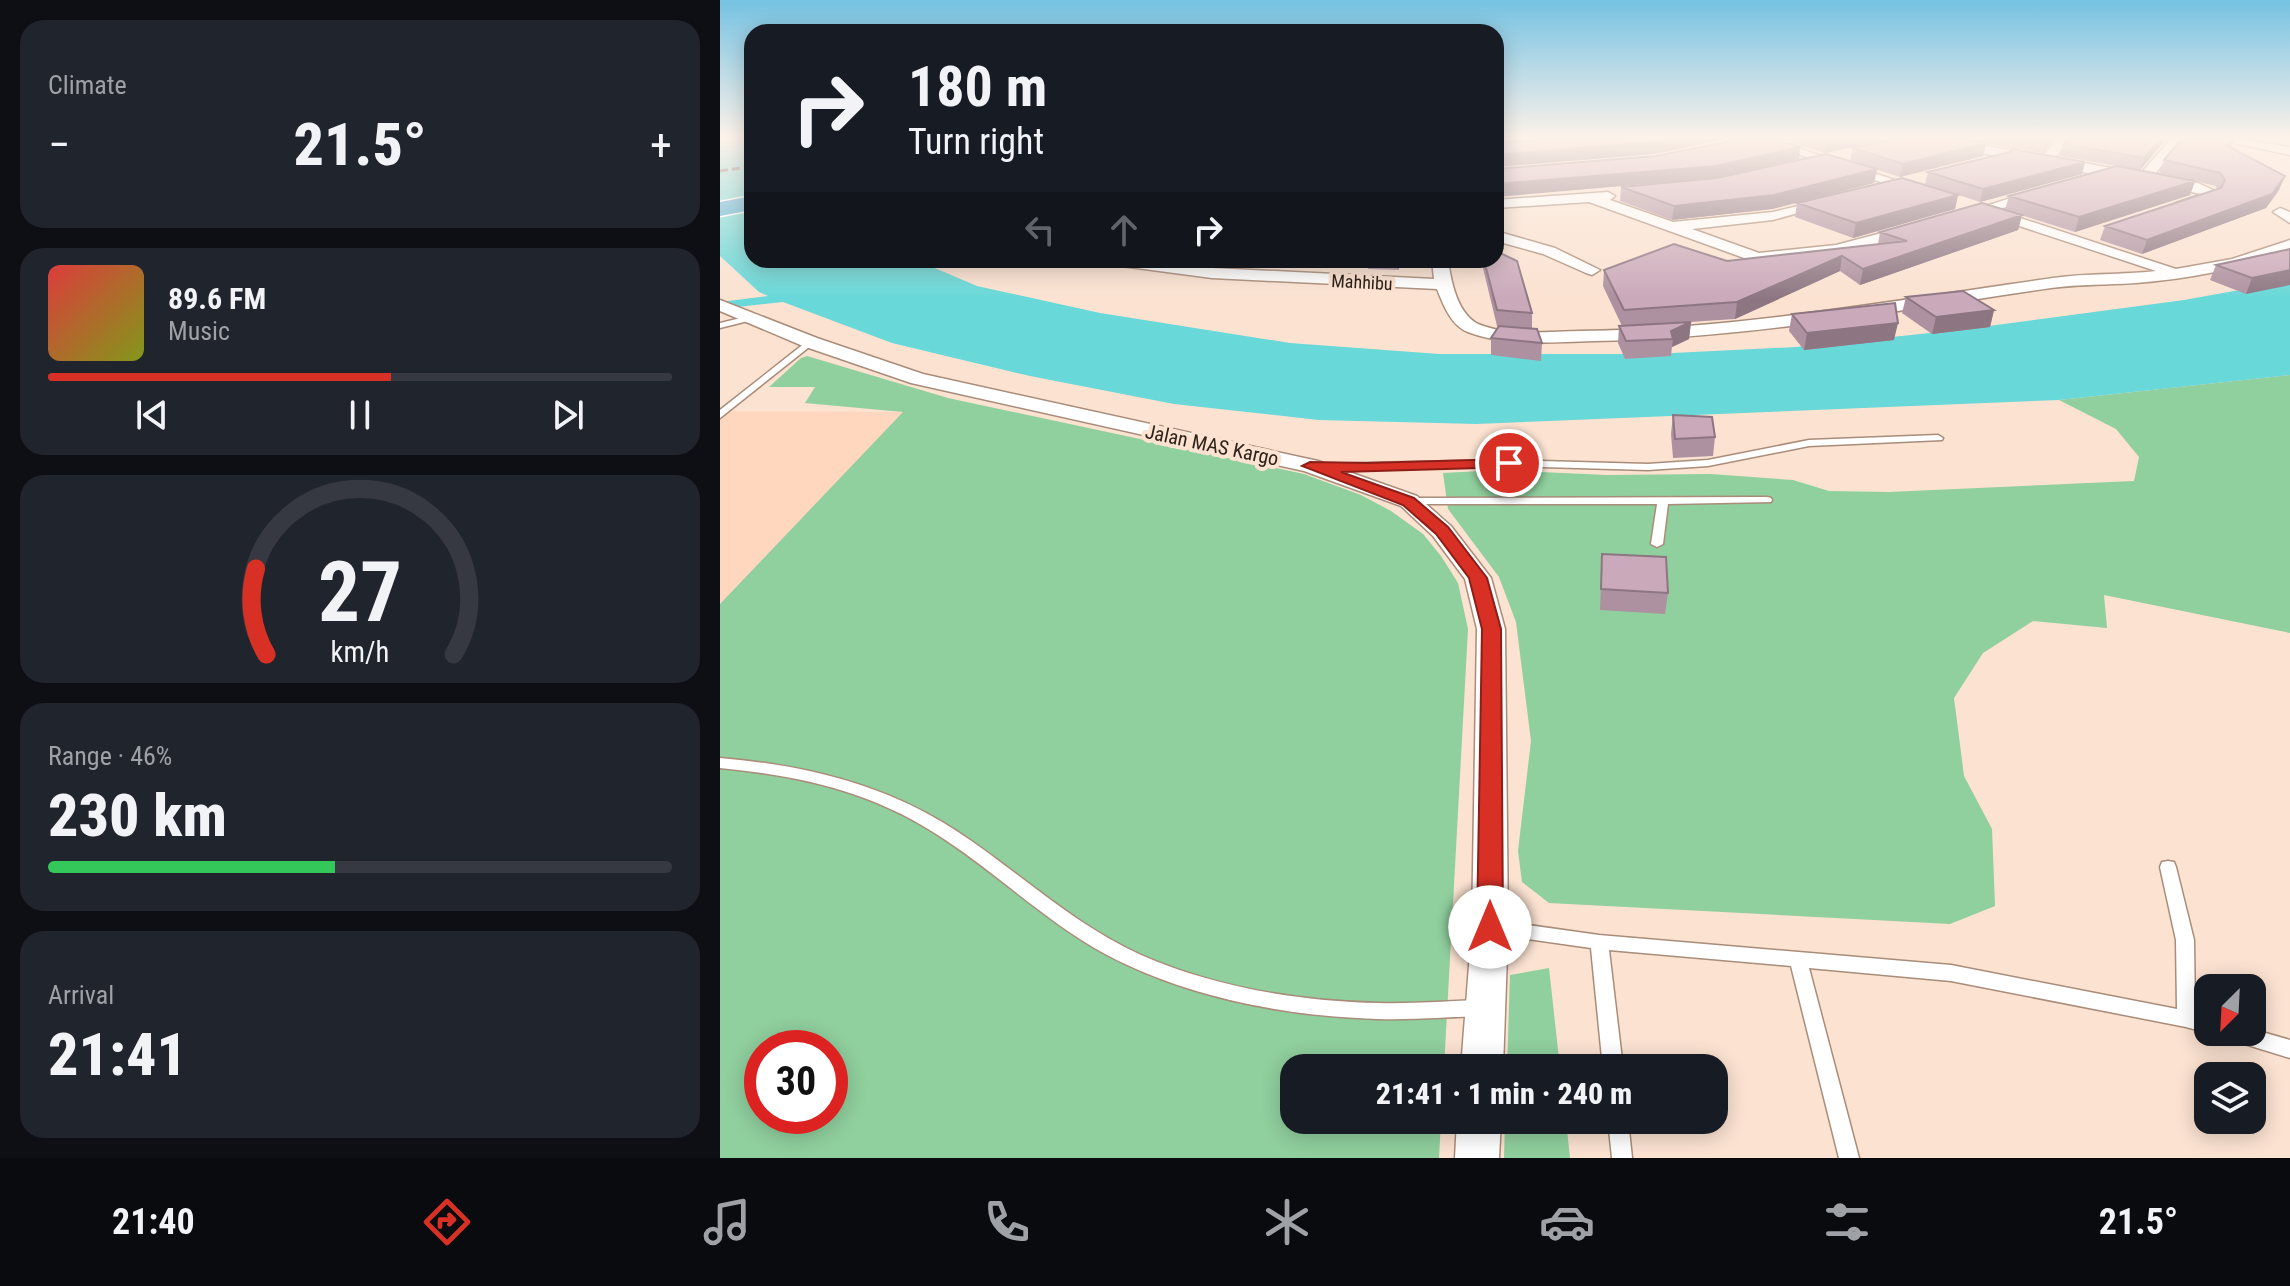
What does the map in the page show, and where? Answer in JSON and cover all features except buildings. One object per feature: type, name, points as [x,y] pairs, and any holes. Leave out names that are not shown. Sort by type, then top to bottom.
[{"type":"highway","points":[[720,198],[744,194]]},
{"type":"highway","points":[[720,209],[744,204]]},
{"type":"street","points":[[1922,191],[2175,272]]},
{"type":"street","points":[[1951,219],[2047,191]]},
{"type":"street","points":[[2166,211],[2208,197],[2210,192],[2205,191]]},
{"type":"street","points":[[1504,204],[1632,194]]},
{"type":"street","points":[[1669,227],[1773,216],[1848,197]]},
{"type":"street","points":[[1592,198],[1745,255],[1765,258],[1837,250],[1922,227]]},
{"type":"street","points":[[2075,240],[2100,232]]},
{"type":"street","points":[[1504,238],[1549,251],[1592,270]]},
{"type":"street","points":[[1441,268],[1443,284],[1463,321],[1476,329],[1533,336],[1613,336],[1791,323],[2059,282],[2145,277],[2239,264],[2290,245]]},
{"type":"street","name":"Mahhibu","points":[[1179,268],[1228,274],[1443,284]]},
{"type":"street","name":"Jalan MAS Kargo","points":[[731,314],[931,382],[1310,466],[1409,501],[1442,531],[1478,578],[1487,602],[1491,629],[1490,927],[1483,1054]]},
{"type":"street","points":[[1477,1158],[1478,1134]]},
{"type":"lane","points":[[720,415],[810,342]]},
{"type":"lane","points":[[1310,466],[1367,468],[1509,463],[1648,467],[1708,463],[1809,443],[1938,438]]},
{"type":"lane","points":[[1657,544],[1663,500]]},
{"type":"lane","points":[[1409,501],[1767,500]]},
{"type":"lane","points":[[720,763],[774,767],[850,783],[894,803],[977,854],[1078,930],[1136,961],[1197,982],[1310,1006],[1377,1011],[1485,1007]]},
{"type":"lane","points":[[2168,867],[2185,940],[2186,1019]]},
{"type":"lane","points":[[1490,927],[1599,942],[1951,973],[2194,1021]]},
{"type":"lane","points":[[1599,942],[1611,1054]]},
{"type":"lane","points":[[1798,959],[1849,1158]]},
{"type":"lane","points":[[2266,1042],[2290,1049]]},
{"type":"lane","points":[[1619,1134],[1622,1158]]},
{"type":"shaded area","points":[[720,411],[904,412],[720,604]]},
{"type":"green space","points":[[807,356],[948,398],[1304,474],[1361,495],[1391,511],[1423,534],[1458,583],[1468,629],[1445,1054],[1280,1054],[1280,1134],[1440,1134],[1439,1158],[720,1158],[720,604],[903,412],[805,403],[815,387],[769,387]]},
{"type":"green space","points":[[2290,375],[2290,633],[2104,595],[2107,628],[2033,621],[1983,653],[1954,698],[1964,776],[1992,829],[1995,906],[1950,924],[1549,903],[1522,882],[1518,851],[1531,741],[1516,622],[1499,577],[1448,509],[1443,473],[1498,470],[1607,475],[1711,474],[1793,480],[1829,491],[1889,492],[2134,481],[2139,457],[2116,429],[2059,400]]},
{"type":"green space","points":[[1549,968],[1558,1054],[1507,1054],[1510,975]]},
{"type":"green space","points":[[1505,1134],[1567,1134],[1570,1158],[1504,1158]]},
{"type":"water","points":[[720,191],[744,191],[744,268],[935,268],[977,286],[1100,313],[1290,343],[1439,354],[1652,354],[1796,347],[1959,330],[2184,300],[2290,281],[2290,375],[2059,400],[1476,424],[1319,420],[1174,404],[1030,376],[892,343],[783,302],[720,309],[720,302],[768,296],[759,292],[720,256]]},
{"type":"route","points":[[1490,927],[1491,629],[1487,602],[1478,578],[1442,531],[1409,501],[1310,466],[1367,468],[1509,463]]}]
